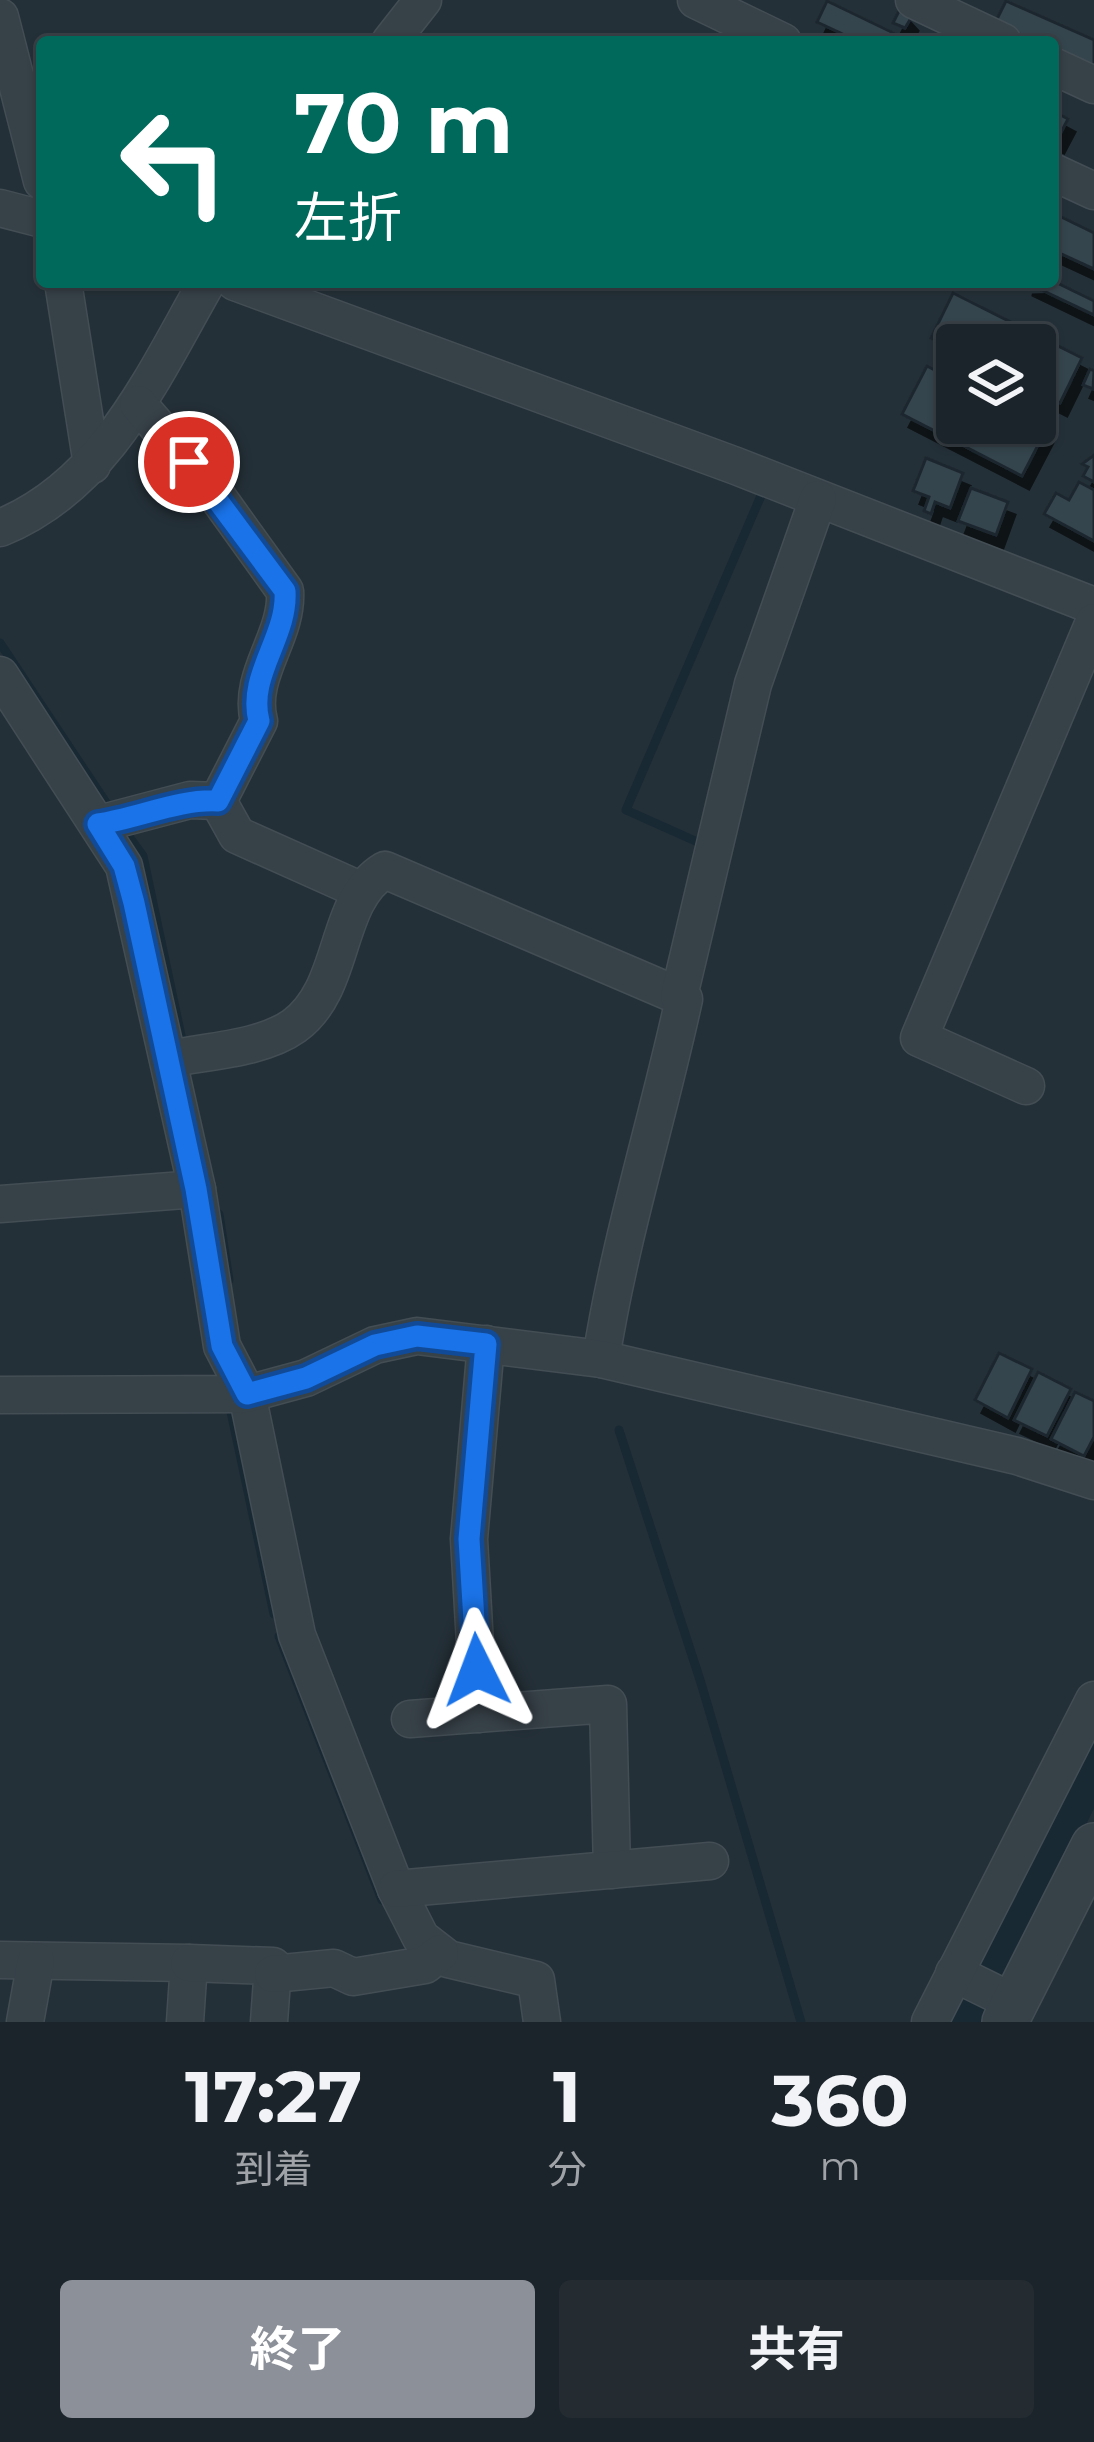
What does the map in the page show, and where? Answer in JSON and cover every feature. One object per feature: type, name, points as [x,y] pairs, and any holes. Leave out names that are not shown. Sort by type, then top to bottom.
[{"type":"street","points":[[395,36],[423,0]]},
{"type":"street","points":[[695,0],[770,36]]},
{"type":"street","points":[[914,0],[960,9],[995,36]]},
{"type":"street","points":[[0,17],[36,158]]},
{"type":"street","points":[[1059,69],[1094,86]]},
{"type":"street","points":[[1059,175],[1094,191]]},
{"type":"street","points":[[0,208],[36,217]]},
{"type":"street","points":[[64,288],[92,465]]},
{"type":"street","points":[[0,528],[41,511],[92,465],[138,404],[204,288]]},
{"type":"street","points":[[251,288],[1094,606]]},
{"type":"street","points":[[138,404],[211,488],[285,591],[286,608],[253,698],[259,721],[218,801]]},
{"type":"street","points":[[679,996],[753,684],[818,500]]},
{"type":"street","points":[[1027,1086],[919,1038],[1094,622]]},
{"type":"street","points":[[0,675],[111,822],[180,1056],[222,1346],[247,1394],[297,1635],[396,1889],[432,1960]]},
{"type":"street","points":[[111,822],[190,800],[218,801]]},
{"type":"street","points":[[218,801],[237,835],[362,891]]},
{"type":"street","points":[[180,1056],[267,1039],[294,1026],[334,970],[366,881],[385,869],[684,999],[647,1167],[614,1280],[601,1359]]},
{"type":"street","points":[[0,1204],[196,1189]]},
{"type":"street","points":[[0,1395],[247,1394],[306,1378],[375,1345],[417,1336],[601,1359],[1017,1456],[1094,1481]]},
{"type":"street","points":[[479,1714],[469,1539],[486,1344]]},
{"type":"street","points":[[984,1993],[1094,1700]]},
{"type":"street","points":[[410,1719],[608,1704],[612,1870]]},
{"type":"street","points":[[930,2022],[984,1993],[1094,1846]]},
{"type":"street","points":[[396,1889],[710,1861]]},
{"type":"street","points":[[25,2022],[18,1960],[273,1966],[269,2022]]},
{"type":"street","points":[[273,1974],[334,1968],[353,1977],[432,1960],[527,1974],[536,1980],[542,2022]]},
{"type":"street","points":[[184,2022],[189,1963]]},
{"type":"building","points":[[827,1],[900,36],[847,36],[817,22]]},
{"type":"building","points":[[1006,1],[1094,40],[1094,66],[1059,51],[1059,36],[1024,36],[995,23]]},
{"type":"building","points":[[901,7],[911,18],[905,28],[893,23]]},
{"type":"building","points":[[1059,114],[1068,119],[1059,136]]},
{"type":"building","points":[[1059,216],[1094,233],[1094,269],[1059,253]]},
{"type":"building","points":[[1059,284],[1094,301],[1094,315],[1038,288],[1059,288]]},
{"type":"building","points":[[953,293],[1015,324],[938,324]]},
{"type":"building","points":[[1056,345],[1082,358],[1060,403],[1056,401]]},
{"type":"building","points":[[927,366],[936,371],[936,432],[902,414]]},
{"type":"building","points":[[1090,369],[1094,371],[1093,389],[1083,385]]},
{"type":"building","points":[[960,444],[1039,444],[1022,476]]},
{"type":"building","points":[[1094,455],[1094,482],[1083,476],[1088,467],[1082,464]]},
{"type":"building","points":[[926,458],[963,473],[950,508],[935,502],[931,514],[924,511],[929,497],[913,491]]},
{"type":"building","points":[[1079,482],[1094,490],[1094,541],[1044,514],[1056,493],[1069,500]]},
{"type":"building","points":[[971,488],[1008,502],[996,535],[958,521]]},
{"type":"building","points":[[999,1353],[1032,1369],[1008,1418],[975,1400]]},
{"type":"building","points":[[1038,1372],[1071,1389],[1047,1436],[1014,1420]]},
{"type":"building","points":[[1075,1392],[1094,1401],[1094,1437],[1084,1456],[1051,1439]]},
{"type":"waterway","points":[[702,844],[626,810],[763,491]]},
{"type":"waterway","points":[[0,643],[113,813]]},
{"type":"waterway","points":[[122,827],[143,856],[183,1045]]},
{"type":"waterway","points":[[219,1214],[229,1280]]},
{"type":"waterway","points":[[230,1407],[274,1614]]},
{"type":"waterway","points":[[619,1430],[701,1683],[801,2022]]},
{"type":"waterway","points":[[279,1636],[382,1900]]},
{"type":"waterway","points":[[957,2022],[1094,1744]]},
{"type":"route","points":[[189,462],[285,591],[286,608],[253,698],[259,721],[218,801],[190,800],[160,812],[98,824],[124,866],[143,940],[196,1189],[222,1346],[247,1394],[306,1378],[375,1345],[417,1336],[486,1344],[469,1539],[477,1670]]}]
